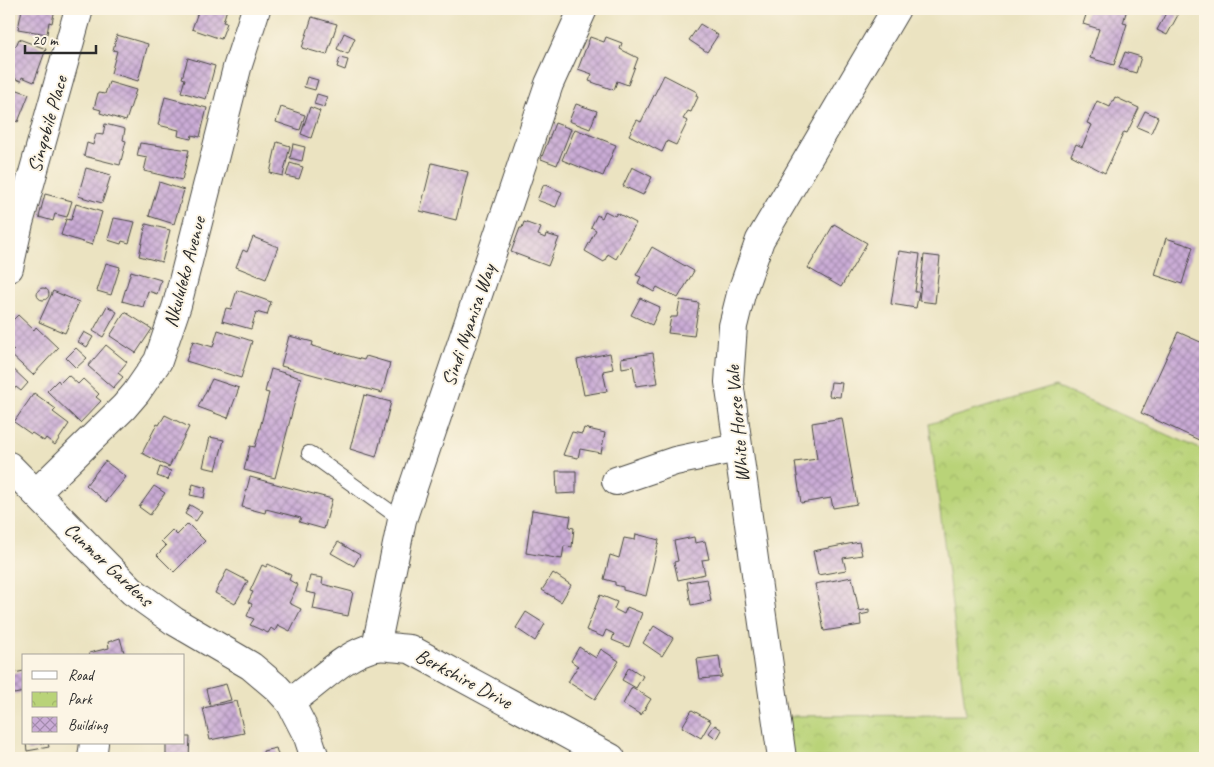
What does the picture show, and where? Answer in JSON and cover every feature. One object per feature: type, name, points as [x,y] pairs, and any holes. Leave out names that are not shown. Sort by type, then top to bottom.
[{"type":"street","name":"Sinqobile Place","points":[[9,268],[19,223],[80,9]]},
{"type":"street","name":"Nkululeko Avenue","points":[[36,493],[124,406],[136,393],[158,361],[178,305],[237,68],[256,9]]},
{"type":"street","name":"Sindi Nyanisa Way","points":[[376,647],[402,520],[549,84],[583,9]]},
{"type":"street","name":"White Horse Vale","points":[[782,758],[729,382],[733,326],[741,294],[760,240],[896,9]]},
{"type":"street","points":[[616,480],[675,461],[737,448]]},
{"type":"street","name":"Cunmor Gardens","points":[[9,466],[132,591],[174,621],[251,666],[290,702]]},
{"type":"street","name":"Berkshire Drive","points":[[290,702],[327,676],[339,664],[376,647],[410,649],[611,758]]},
{"type":"street","points":[[290,702],[308,738],[315,758]]},
{"type":"street","points":[[92,758],[94,744]]},
{"type":"lane","points":[[309,453],[402,520]]},
{"type":"green space","points":[[1056,386],[1205,451],[1205,758],[784,758],[777,716],[966,715],[929,424]]},
{"type":"building","points":[[22,9],[55,9],[52,23],[49,22],[47,34],[18,29]]},
{"type":"building","points":[[199,9],[227,9],[223,22],[227,23],[221,39],[192,29]]},
{"type":"building","points":[[1088,9],[1127,9],[1123,23],[1127,24],[1114,65],[1090,58],[1099,29],[1083,24]]},
{"type":"building","points":[[1167,11],[1178,15],[1167,35],[1157,30]]},
{"type":"building","points":[[312,17],[337,24],[327,55],[302,48]]},
{"type":"building","points":[[700,24],[718,35],[707,52],[689,40]]},
{"type":"building","points":[[344,33],[355,38],[348,54],[337,49]]},
{"type":"building","points":[[117,35],[148,44],[138,81],[111,73],[117,51],[113,50]]},
{"type":"building","points":[[590,37],[604,42],[606,37],[622,43],[620,49],[638,58],[628,85],[617,81],[614,90],[589,81],[592,74],[578,69]]},
{"type":"building","points":[[19,39],[46,49],[34,82],[22,77],[21,81],[9,76],[9,43],[16,46]]},
{"type":"building","points":[[1125,52],[1141,57],[1136,73],[1119,68]]},
{"type":"building","points":[[188,58],[215,66],[206,99],[181,92],[185,79],[182,78]]},
{"type":"building","points":[[340,58],[348,60],[345,70],[337,67]]},
{"type":"building","points":[[664,75],[697,92],[696,96],[698,97],[691,112],[688,111],[683,119],[688,121],[676,145],[667,141],[662,152],[629,135],[637,120],[641,122]]},
{"type":"building","points":[[307,77],[318,80],[315,90],[304,87]]},
{"type":"building","points":[[109,82],[136,90],[126,121],[100,113],[101,110],[94,108],[98,93],[105,94]]},
{"type":"building","points":[[12,88],[29,94],[18,122],[9,118],[9,90],[11,91]]},
{"type":"building","points":[[317,94],[327,97],[324,107],[314,104]]},
{"type":"building","points":[[165,97],[207,108],[200,137],[192,135],[191,139],[178,136],[179,130],[158,125]]},
{"type":"building","points":[[1115,97],[1139,108],[1127,133],[1124,132],[1105,173],[1071,155],[1076,144],[1082,147],[1092,125],[1087,123],[1097,101],[1110,107]]},
{"type":"building","points":[[576,104],[597,111],[590,129],[569,121]]},
{"type":"building","points":[[281,107],[305,115],[300,130],[276,122]]},
{"type":"building","points":[[310,107],[320,111],[311,138],[301,134]]},
{"type":"building","points":[[1145,111],[1158,117],[1151,133],[1137,127]]},
{"type":"building","points":[[555,123],[571,129],[557,165],[541,159]]},
{"type":"building","points":[[105,124],[125,129],[123,140],[126,141],[120,165],[84,156],[87,143],[93,145],[96,134],[103,135]]},
{"type":"building","points":[[575,129],[616,145],[603,176],[562,160]]},
{"type":"building","points":[[277,142],[290,146],[283,176],[270,173]]},
{"type":"building","points":[[140,143],[189,150],[182,180],[144,171],[147,158],[137,156]]},
{"type":"building","points":[[293,144],[305,147],[302,161],[290,158]]},
{"type":"building","points":[[290,163],[303,167],[299,179],[286,176]]},
{"type":"building","points":[[432,163],[468,172],[456,220],[420,211]]},
{"type":"building","points":[[632,167],[652,177],[643,195],[623,186]]},
{"type":"building","points":[[86,168],[111,175],[102,203],[78,196]]},
{"type":"building","points":[[159,182],[184,190],[174,224],[149,216]]},
{"type":"building","points":[[544,184],[562,192],[556,207],[537,200]]},
{"type":"building","points":[[45,194],[72,201],[67,217],[55,214],[53,221],[39,217]]},
{"type":"building","points":[[76,204],[102,212],[92,245],[61,235],[66,219],[71,220]]},
{"type":"building","points":[[605,211],[615,216],[617,213],[636,223],[616,259],[608,254],[604,262],[585,251],[596,230],[591,227],[597,215],[602,218]]},
{"type":"building","points":[[114,218],[135,222],[129,243],[122,241],[121,244],[108,240]]},
{"type":"building","points":[[524,222],[541,228],[538,235],[545,238],[546,234],[559,238],[548,266],[511,252]]},
{"type":"building","points":[[146,224],[170,230],[162,262],[139,256]]},
{"type":"building","points":[[834,224],[867,243],[841,287],[808,268]]},
{"type":"building","points":[[253,237],[278,247],[266,279],[236,267],[243,250],[247,252]]},
{"type":"building","points":[[1166,238],[1193,247],[1182,284],[1155,275]]},
{"type":"building","points":[[652,247],[694,271],[678,298],[657,287],[654,292],[638,283],[641,277],[636,275]]},
{"type":"building","points":[[899,251],[920,254],[915,292],[919,292],[916,308],[891,304]]},
{"type":"building","points":[[924,255],[940,257],[935,303],[919,301]]},
{"type":"building","points":[[106,263],[120,267],[111,295],[97,291]]},
{"type":"building","points":[[131,271],[161,280],[157,294],[148,291],[143,307],[122,301]]},
{"type":"building","points":[[41,288],[45,288],[49,294],[45,300],[41,300],[37,296],[37,292]]},
{"type":"building","points":[[237,290],[271,302],[267,315],[256,312],[251,329],[222,321],[226,308],[231,309]]},
{"type":"building","points":[[53,291],[79,302],[65,333],[39,322]]},
{"type":"building","points":[[640,298],[660,307],[652,325],[631,315]]},
{"type":"building","points":[[680,300],[699,303],[694,336],[668,333],[671,317],[677,317]]},
{"type":"building","points":[[107,306],[117,312],[103,337],[93,331]]},
{"type":"building","points":[[125,312],[152,329],[136,353],[110,336]]},
{"type":"building","points":[[18,315],[34,330],[36,327],[58,348],[33,375],[10,354],[14,350],[9,345],[9,324]]},
{"type":"building","points":[[218,330],[252,341],[241,378],[186,361],[193,341],[213,347]]},
{"type":"building","points":[[84,332],[93,337],[87,347],[78,342]]},
{"type":"building","points":[[1178,332],[1205,344],[1205,432],[1201,441],[1141,413]]},
{"type":"building","points":[[289,336],[313,342],[312,346],[364,360],[366,356],[390,363],[382,393],[281,366]]},
{"type":"building","points":[[106,345],[127,362],[118,373],[123,377],[113,388],[88,366]]},
{"type":"building","points":[[76,348],[87,358],[76,368],[66,358]]},
{"type":"building","points":[[610,353],[613,369],[603,371],[607,391],[584,395],[577,360]]},
{"type":"building","points":[[653,353],[658,383],[636,386],[633,366],[622,368],[621,358]]},
{"type":"building","points":[[9,365],[28,383],[21,391],[16,387],[9,396]]},
{"type":"building","points":[[271,369],[301,378],[275,478],[244,470],[250,446],[255,447],[269,393],[265,392]]},
{"type":"building","points":[[68,375],[78,384],[83,379],[99,394],[96,397],[101,401],[80,423],[47,391],[58,380],[60,383]]},
{"type":"building","points":[[212,379],[239,388],[228,418],[198,407]]},
{"type":"building","points":[[831,382],[842,383],[840,397],[829,396]]},
{"type":"building","points":[[34,393],[56,409],[53,412],[69,424],[55,445],[46,438],[44,441],[31,434],[14,422]]},
{"type":"building","points":[[364,395],[391,402],[376,457],[350,449]]},
{"type":"building","points":[[165,415],[189,427],[169,467],[142,453],[157,424],[159,425]]},
{"type":"building","points":[[842,418],[857,504],[833,508],[831,498],[801,503],[795,462],[817,459],[812,423]]},
{"type":"building","points":[[584,428],[605,433],[601,453],[580,449],[578,458],[563,455],[572,432],[582,434]]},
{"type":"building","points":[[210,437],[224,440],[216,470],[203,467]]},
{"type":"building","points":[[105,461],[126,477],[106,502],[86,485]]},
{"type":"building","points":[[160,467],[171,471],[168,480],[157,476]]},
{"type":"building","points":[[556,471],[576,471],[576,493],[557,494]]},
{"type":"building","points":[[250,477],[332,499],[324,529],[299,522],[301,518],[266,509],[265,513],[242,507]]},
{"type":"building","points":[[193,484],[206,488],[204,498],[190,495]]},
{"type":"building","points":[[154,486],[165,493],[150,515],[139,507]]},
{"type":"building","points":[[190,505],[202,512],[196,521],[185,514]]},
{"type":"building","points":[[532,510],[571,516],[569,527],[574,528],[572,547],[564,546],[562,559],[526,553]]},
{"type":"building","points":[[188,524],[205,541],[174,572],[157,555],[166,546],[161,541],[172,530],[177,535]]},
{"type":"building","points":[[636,534],[659,540],[646,596],[623,590],[623,587],[615,585],[615,582],[604,579],[610,555],[619,558],[624,538],[635,540]]},
{"type":"building","points":[[694,537],[695,543],[705,541],[709,559],[702,560],[705,574],[678,580],[674,562],[678,561],[674,541]]},
{"type":"building","points":[[338,542],[360,555],[354,566],[331,553]]},
{"type":"building","points":[[859,542],[862,555],[843,558],[846,570],[818,575],[813,551]]},
{"type":"building","points":[[268,564],[291,575],[289,580],[298,585],[289,603],[301,609],[290,631],[278,625],[275,631],[271,628],[268,633],[250,625],[254,619],[247,616],[252,604],[248,602],[253,592],[250,591],[262,565],[266,567]]},
{"type":"building","points":[[227,570],[248,581],[235,604],[215,593]]},
{"type":"building","points":[[553,573],[571,585],[561,602],[542,590]]},
{"type":"building","points":[[310,576],[323,578],[322,584],[353,592],[348,616],[313,609],[316,594],[306,592]]},
{"type":"building","points":[[852,577],[859,611],[869,609],[869,613],[860,615],[861,625],[824,631],[815,584]]},
{"type":"building","points":[[707,579],[711,601],[691,605],[687,582]]},
{"type":"building","points":[[600,595],[617,602],[614,609],[624,614],[627,607],[642,613],[629,647],[612,640],[614,634],[606,630],[603,637],[586,630]]},
{"type":"building","points":[[526,612],[545,624],[535,641],[516,628]]},
{"type":"building","points":[[654,626],[673,638],[662,656],[643,643]]},
{"type":"building","points":[[120,638],[124,654],[89,654],[109,648],[108,642]]},
{"type":"building","points":[[579,647],[596,658],[601,649],[619,661],[595,699],[568,682],[578,666],[571,661]]},
{"type":"building","points":[[719,656],[722,677],[700,679],[697,659]]},
{"type":"building","points":[[629,667],[643,676],[636,688],[622,680]]},
{"type":"building","points":[[22,671],[22,692],[14,694],[9,674]]},
{"type":"building","points":[[226,684],[231,700],[210,705],[206,689]]},
{"type":"building","points":[[632,687],[651,699],[641,715],[623,704]]},
{"type":"building","points":[[237,701],[244,733],[210,740],[203,708]]},
{"type":"building","points":[[692,710],[711,721],[701,738],[682,727]]},
{"type":"building","points":[[715,725],[722,730],[717,739],[709,733]]},
{"type":"building","points":[[185,737],[190,737],[189,758],[166,758],[166,744],[185,744]]},
{"type":"building","points":[[26,744],[48,744],[49,747],[27,751]]},
{"type":"building","points":[[276,748],[279,758],[264,758],[263,751]]}]
